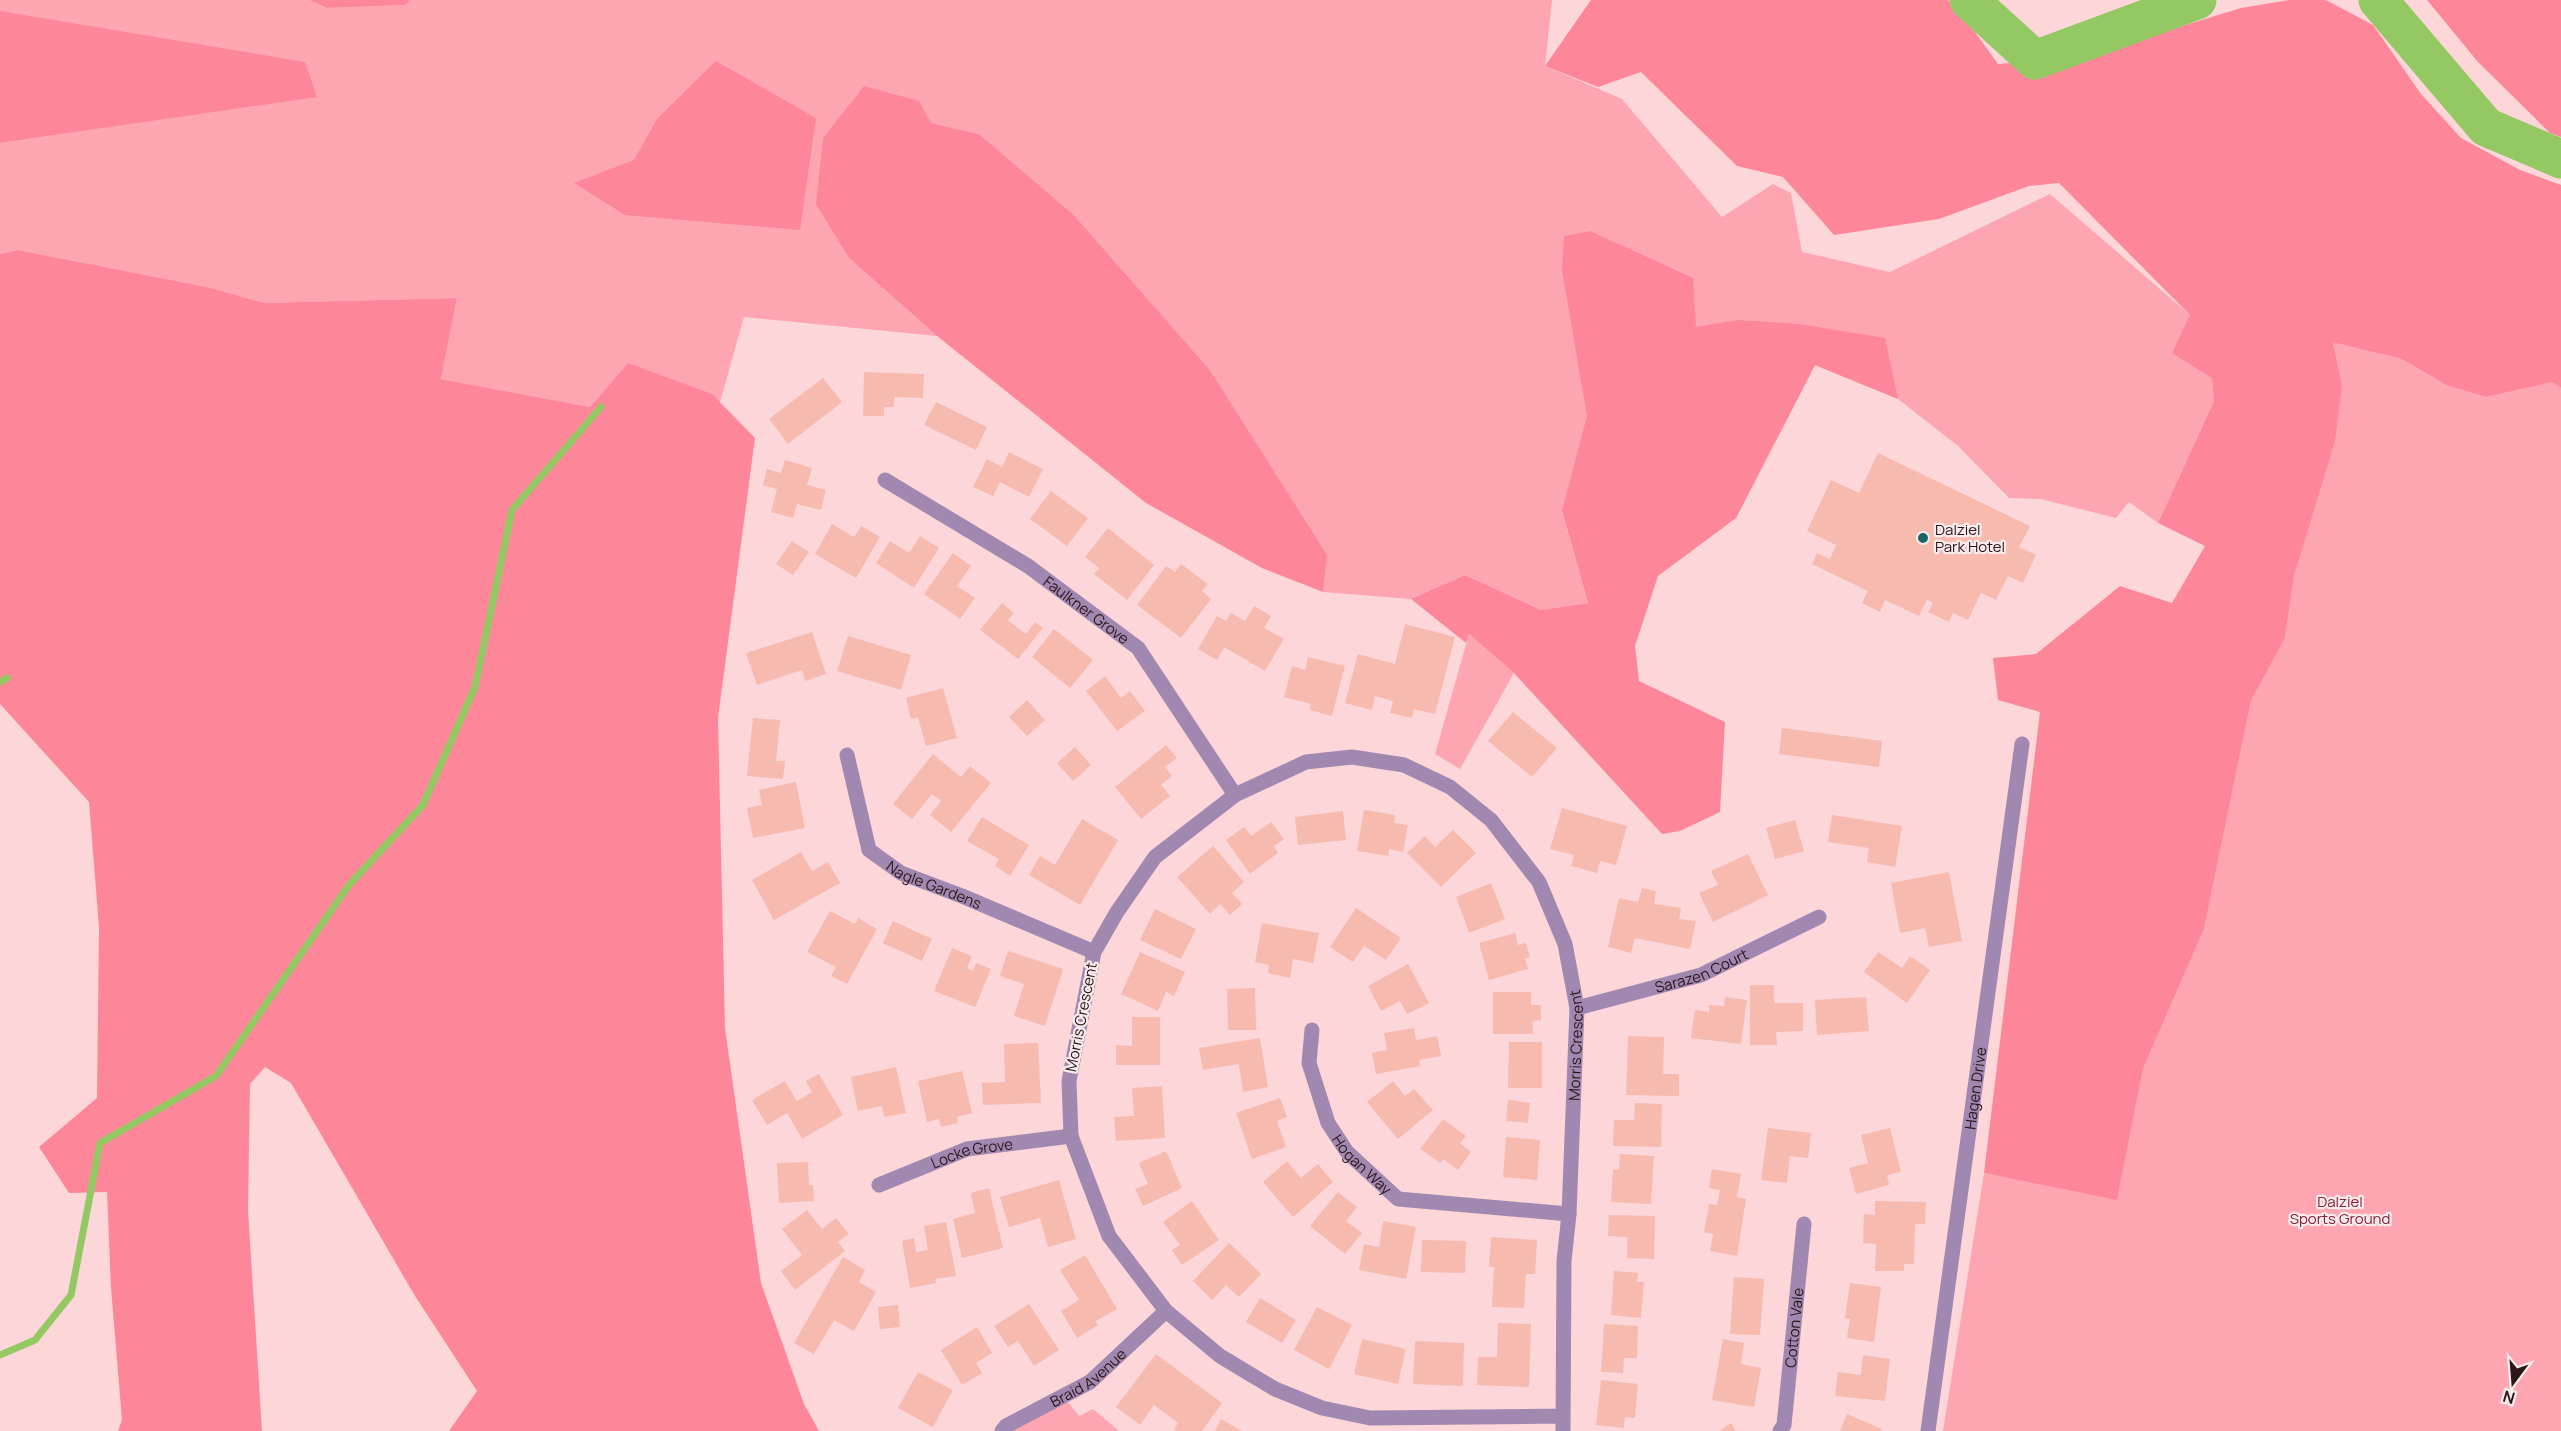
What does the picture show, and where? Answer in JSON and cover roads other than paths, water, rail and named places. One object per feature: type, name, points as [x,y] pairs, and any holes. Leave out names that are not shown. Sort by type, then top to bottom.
[{"type":"street","name":"Faulkner Grove","points":[[885,480],[1028,566],[1138,648],[1235,795]]},
{"type":"street","name":"Hagen Drive","points":[[1928,1431],[2022,744]]},
{"type":"street","name":"Nagle Gardens","points":[[846,755],[869,850],[901,873],[962,896],[1094,952]]},
{"type":"street","name":"Morris Crescent","points":[[1352,757],[1404,765],[1450,787],[1491,820],[1539,882],[1565,944],[1577,1008],[1569,1215],[1564,1261],[1563,1423],[1369,1424],[1275,1389],[1220,1356],[1166,1311],[1109,1236],[1071,1136],[1069,1081],[1094,952],[1117,912],[1155,857],[1235,795],[1306,762],[1352,757]]},
{"type":"street","name":"Sarazen Court","points":[[1577,1008],[1701,975],[1819,917]]},
{"type":"street","name":"Hogan Way","points":[[1312,1030],[1309,1063],[1328,1124],[1347,1152],[1398,1199],[1569,1215]]},
{"type":"street","name":"Locke Grove","points":[[879,1185],[967,1149],[1071,1136]]},
{"type":"street","name":"Cotton Vale","points":[[1780,1431],[1784,1425],[1804,1224]]},
{"type":"street","name":"Braid Avenue","points":[[1002,1431],[1006,1426],[1090,1382],[1166,1311]]},
{"type":"waterway","points":[[1969,0],[2035,60],[2197,0]]},
{"type":"waterway","points":[[2378,0],[2486,127],[2561,159]]},
{"type":"waterway","points":[[0,1355],[35,1340],[71,1295],[100,1143],[216,1076],[349,885],[423,805],[475,687],[512,510],[601,407]]},
{"type":"waterway","points":[[0,682],[7,678]]},
{"type":"place","name":"Dalziel Park Hotel","points":[[1923,538]]},
{"type":"park label","name":"Dalziel Sports Ground","points":[[2340,1210]]}]
